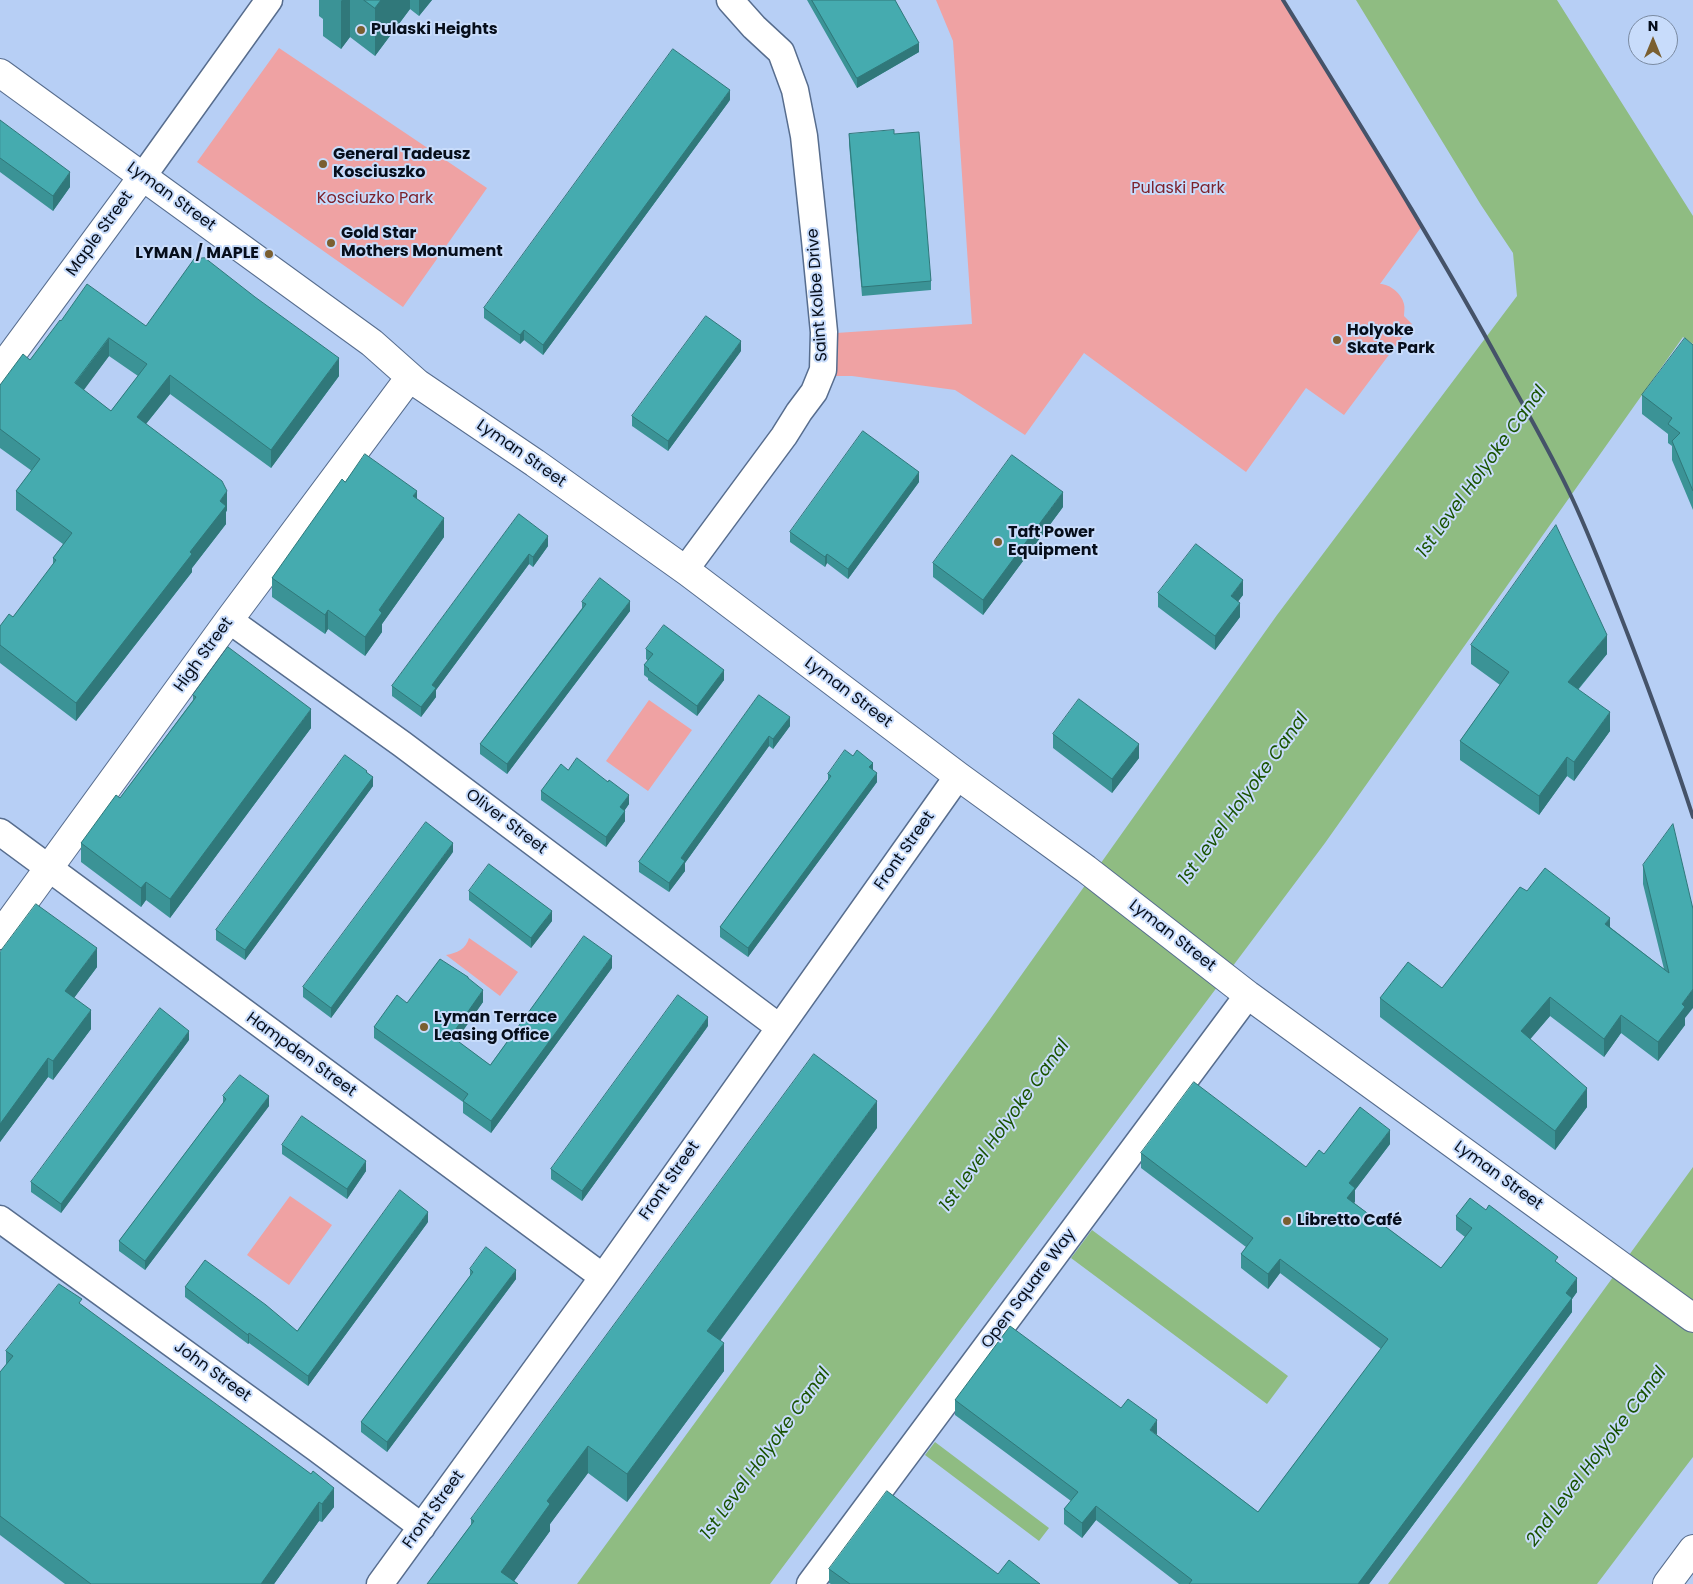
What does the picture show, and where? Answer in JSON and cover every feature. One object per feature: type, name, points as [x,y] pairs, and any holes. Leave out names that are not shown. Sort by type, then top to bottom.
[{"type":"main road","name":"Lyman Street","points":[[0,73],[372,344],[410,377],[685,570],[958,776],[1086,869],[1240,988],[1693,1318]]},
{"type":"main road","name":"Maple Street","points":[[0,370],[143,176]]},
{"type":"main road","name":"High Street","points":[[0,935],[229,620],[410,377]]},
{"type":"main road","points":[[1666,1584],[1693,1549]]},
{"type":"street","name":"Maple Street","points":[[143,176],[269,0]]},
{"type":"street","name":"Saint Kolbe Drive","points":[[685,570],[784,436],[814,392],[824,370],[824,332],[819,277],[804,136],[795,90],[781,52],[754,27],[730,0]]},
{"type":"street","name":"Oliver Street","points":[[229,620],[417,755],[780,1027]]},
{"type":"street","name":"Front Street","points":[[380,1584],[603,1277],[958,776]]},
{"type":"street","name":"Hampden Street","points":[[0,832],[603,1277]]},
{"type":"street","name":"Open Square Way","points":[[810,1584],[1240,988]]},
{"type":"street","name":"John Street","points":[[0,1219],[422,1527]]},
{"type":"green space","name":"Pulaski Park","points":[[936,0],[1283,0],[1422,226],[1380,284],[1388,286],[1398,293],[1403,300],[1404,316],[1412,324],[1344,415],[1306,388],[1246,472],[1084,353],[1025,435],[955,390],[852,376],[836,376],[836,333],[972,324],[953,41]]},
{"type":"green space","name":"Kosciuzko Park","points":[[279,48],[487,188],[403,307],[197,162]]},
{"type":"green space","points":[[649,700],[692,730],[648,791],[606,761]]},
{"type":"green space","points":[[469,938],[518,972],[500,996],[446,955],[460,950],[466,945]]},
{"type":"green space","points":[[290,1196],[332,1225],[289,1285],[247,1255]]},
{"type":"water","name":"1st Level Holyoke Canal","points":[[1356,0],[1557,0],[1693,216],[1693,344],[1683,337],[1325,843],[770,1584],[577,1584],[988,1022],[1277,615],[1517,296],[1513,253],[1481,205]]},
{"type":"water","name":"2nd Level Holyoke Canal","points":[[1693,1167],[1693,1457],[1597,1584],[1388,1584],[1467,1478]]},
{"type":"water","points":[[1092,1230],[1288,1376],[1267,1404],[1071,1258]]},
{"type":"water","points":[[935,1442],[1049,1528],[1039,1541],[925,1455]]},
{"type":"building","points":[[364,0],[381,0],[375,8]]},
{"type":"building","points":[[812,0],[895,0],[919,43],[857,78]]},
{"type":"building","points":[[673,49],[730,90],[543,345],[524,330],[520,335],[484,308]]},
{"type":"building","points":[[0,120],[70,172],[53,196],[0,158]]},
{"type":"building","points":[[894,130],[894,134],[919,132],[931,281],[862,287],[849,134]]},
{"type":"building","points":[[205,258],[339,358],[271,450],[170,375],[137,417],[222,481],[227,491],[220,501],[226,506],[190,552],[192,554],[76,703],[0,645],[0,626],[9,614],[13,617],[56,560],[53,558],[72,533],[16,491],[40,459],[0,429],[0,385],[23,354],[30,360],[87,284],[146,326],[194,259]],"holes":[[[109,338],[147,364],[111,411],[75,383]]]},
{"type":"building","points":[[706,316],[741,341],[668,441],[632,416]]},
{"type":"building","points":[[1685,338],[1693,345],[1693,491],[1672,441],[1680,433],[1668,424],[1672,418],[1642,395]]},
{"type":"building","points":[[863,431],[919,472],[848,569],[827,554],[825,557],[790,532]]},
{"type":"building","points":[[365,454],[417,491],[413,496],[444,518],[379,610],[382,613],[365,637],[328,610],[325,615],[272,578],[342,479],[345,482]]},
{"type":"building","name":"Taft Power Equipment","points":[[1012,455],[1063,492],[983,600],[933,563]]},
{"type":"building","points":[[519,514],[548,536],[533,557],[529,554],[432,685],[436,688],[421,707],[392,686]]},
{"type":"building","points":[[1556,525],[1607,635],[1568,682],[1610,712],[1574,762],[1567,757],[1539,796],[1460,741],[1509,672],[1471,645]]},
{"type":"building","points":[[1196,544],[1243,580],[1231,596],[1240,603],[1215,636],[1158,593]]},
{"type":"building","points":[[600,578],[630,601],[507,764],[480,744],[586,604],[582,602]]},
{"type":"building","points":[[664,625],[724,670],[697,706],[648,670],[644,665],[653,654],[646,649]]},
{"type":"building","points":[[228,647],[311,709],[170,899],[146,882],[141,888],[81,843],[116,795],[120,798],[196,697],[193,695]]},
{"type":"building","points":[[759,695],[790,717],[773,739],[769,736],[681,858],[685,861],[669,883],[639,862]]},
{"type":"building","points":[[1079,699],[1139,744],[1112,779],[1053,734]]},
{"type":"building","points":[[845,750],[853,756],[857,750],[873,763],[869,767],[877,773],[748,948],[720,927],[831,776],[828,774]]},
{"type":"building","points":[[345,755],[373,777],[245,950],[216,930]]},
{"type":"building","points":[[577,758],[608,782],[609,780],[629,795],[620,807],[625,811],[606,837],[541,791],[561,764],[568,770]]},
{"type":"building","points":[[426,822],[453,843],[331,1008],[303,987]]},
{"type":"building","points":[[1673,824],[1693,909],[1693,989],[1682,1004],[1685,1007],[1658,1042],[1621,1015],[1604,1039],[1550,997],[1521,1031],[1587,1088],[1555,1131],[1380,998],[1408,962],[1442,988],[1520,887],[1527,891],[1545,868],[1610,918],[1605,924],[1669,973],[1643,865]]},
{"type":"building","points":[[489,864],[552,911],[531,938],[469,891]]},
{"type":"building","points":[[36,904],[97,948],[65,991],[91,1010],[53,1061],[48,1058],[0,1124],[0,952]]},
{"type":"building","points":[[584,936],[612,956],[491,1121],[463,1101],[468,1094],[374,1027],[397,995],[407,1003],[440,959],[468,977],[483,990],[451,1036],[490,1065]]},
{"type":"building","points":[[678,995],[708,1017],[582,1191],[551,1169]]},
{"type":"building","points":[[160,1008],[189,1031],[61,1204],[31,1182]]},
{"type":"building","points":[[814,1054],[877,1101],[707,1331],[724,1343],[627,1474],[588,1446],[547,1501],[550,1504],[501,1572],[518,1584],[427,1584],[474,1521],[471,1519]]},
{"type":"building","points":[[240,1075],[269,1096],[145,1261],[119,1241],[226,1099],[223,1096]]},
{"type":"building","points":[[1194,1082],[1306,1167],[1319,1150],[1324,1154],[1360,1107],[1390,1130],[1349,1183],[1355,1188],[1347,1198],[1441,1268],[1472,1228],[1456,1216],[1470,1198],[1486,1210],[1489,1205],[1558,1257],[1555,1261],[1577,1278],[1566,1293],[1572,1298],[1358,1584],[1189,1584],[1192,1580],[1096,1506],[1082,1523],[1064,1509],[1078,1492],[955,1400],[1010,1326],[1121,1408],[1128,1399],[1157,1420],[1150,1430],[1258,1512],[1388,1339],[1280,1259],[1268,1274],[1241,1254],[1253,1238],[1141,1153]]},
{"type":"building","points":[[302,1116],[366,1161],[347,1189],[282,1145]]},
{"type":"building","points":[[400,1190],[428,1212],[308,1376],[249,1333],[248,1335],[185,1287],[205,1260],[266,1305],[297,1331]]},
{"type":"building","points":[[486,1247],[516,1270],[387,1442],[361,1422],[473,1272],[470,1269]]},
{"type":"building","points":[[59,1284],[82,1299],[79,1303],[311,1474],[313,1471],[334,1488],[322,1504],[319,1502],[261,1584],[91,1584],[0,1516],[0,1372],[13,1356],[6,1351]]},
{"type":"building","points":[[887,1491],[998,1574],[1009,1560],[1040,1584],[850,1584],[829,1569]]},
{"type":"railway","points":[[1283,0],[1452,278],[1548,450],[1580,515],[1628,635],[1662,725],[1693,817]]},
{"type":"place","name":"Pulaski Heights","points":[[361,30]]},
{"type":"place","name":"General Tadeusz Kosciuszko","points":[[323,164]]},
{"type":"place","name":"Gold Star Mothers Monument","points":[[331,243]]},
{"type":"place","name":"LYMAN / MAPLE","points":[[269,254]]},
{"type":"place","name":"Holyoke Skate Park","points":[[1337,340]]},
{"type":"place","name":"Taft Power Equipment","points":[[998,542]]},
{"type":"place","name":"Lyman Terrace Leasing Office","points":[[424,1027]]},
{"type":"place","name":"Libretto Café","points":[[1287,1221]]}]
